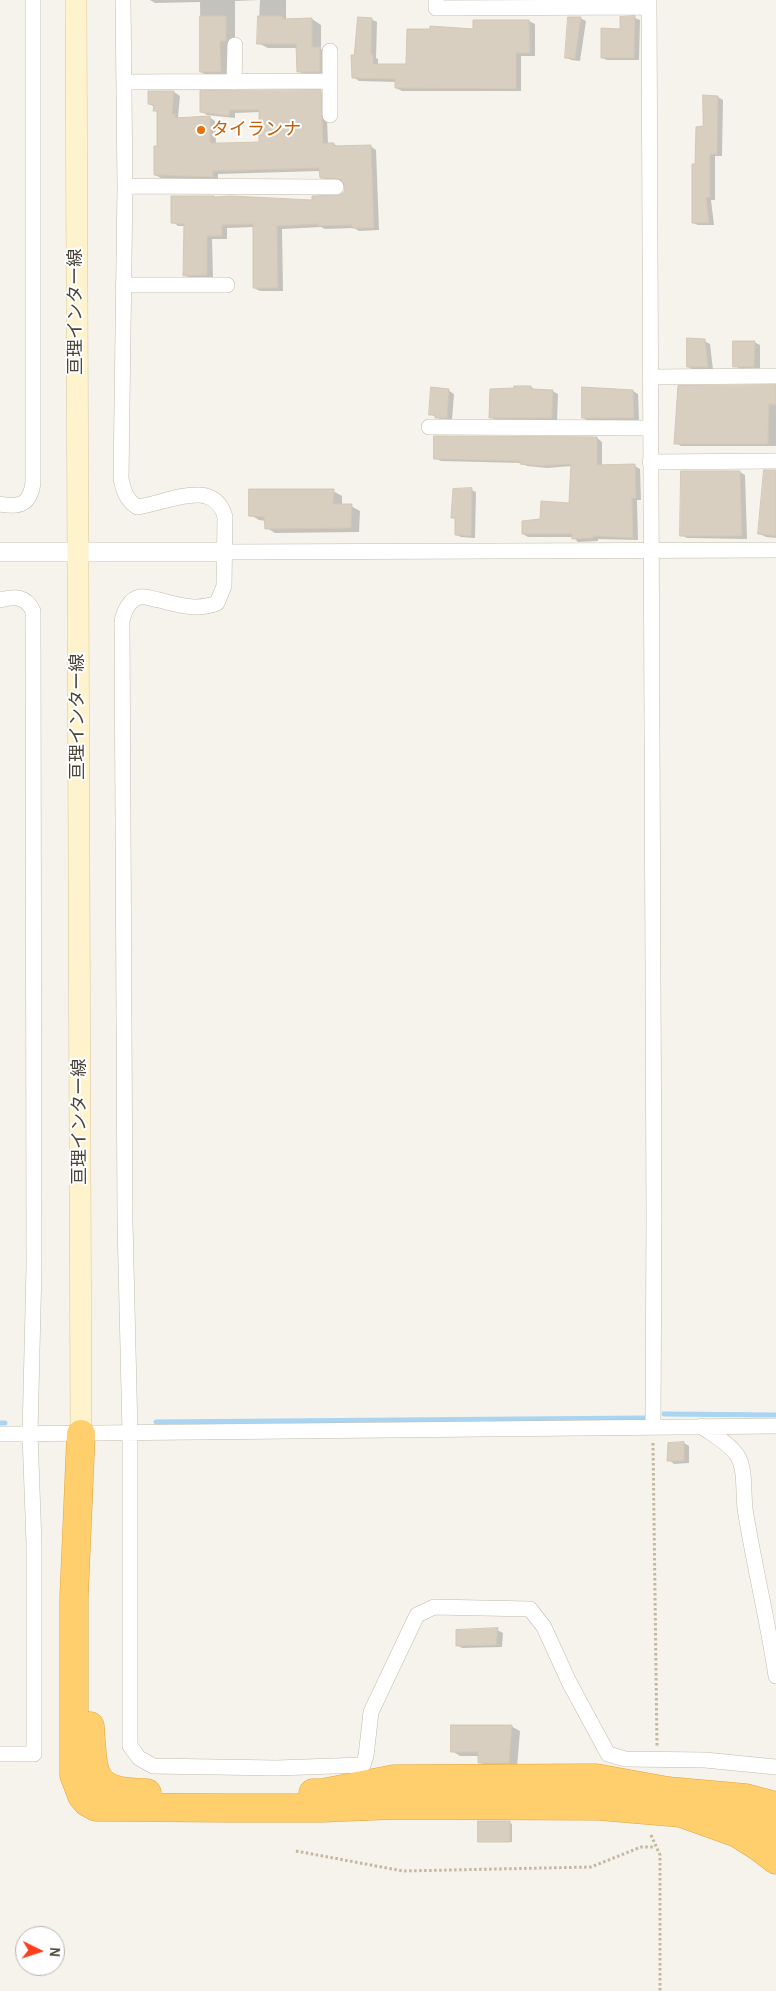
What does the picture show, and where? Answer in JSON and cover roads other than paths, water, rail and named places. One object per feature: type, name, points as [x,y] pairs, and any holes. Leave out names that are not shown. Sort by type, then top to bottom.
[{"type":"highway","points":[[82,1434],[74,1597],[74,1775],[82,1796],[87,1802],[96,1806],[137,1808],[322,1801],[395,1805],[599,1806],[682,1803],[746,1798],[776,1806]]},
{"type":"highway","points":[[682,1803],[706,1810],[740,1816],[776,1829]]},
{"type":"highway","points":[[682,1803],[737,1833],[776,1860]]},
{"type":"main road","name":"亘理インター線","points":[[76,0],[82,1434]]},
{"type":"street","points":[[0,504],[19,505],[26,501],[31,495],[33,483],[33,0]]},
{"type":"street","points":[[123,0],[124,186],[121,479],[124,493],[129,502],[137,507],[194,494],[205,495],[212,498],[223,509],[225,517],[224,586],[217,603],[209,606],[189,607],[149,597],[140,597],[128,606],[122,621],[125,1212],[130,1433],[130,1746],[138,1758],[153,1766],[277,1768],[362,1765],[366,1756],[371,1712],[417,1615],[434,1607],[530,1609],[544,1626],[570,1682],[608,1754],[625,1759],[705,1760],[776,1767]]},
{"type":"street","points":[[436,0],[436,8],[649,4],[653,1427]]},
{"type":"street","points":[[234,82],[235,45]]},
{"type":"street","points":[[330,51],[330,115]]},
{"type":"street","points":[[124,82],[330,81]]},
{"type":"street","points":[[124,186],[336,187]]},
{"type":"street","points":[[123,285],[227,285]]},
{"type":"street","points":[[651,377],[776,376]]},
{"type":"street","points":[[429,427],[650,428]]},
{"type":"street","points":[[650,462],[776,461]]},
{"type":"street","points":[[0,552],[776,550]]},
{"type":"street","points":[[0,600],[16,597],[24,598],[30,604],[33,611],[34,1240],[30,1434],[34,1553],[34,1754],[0,1754]]},
{"type":"street","points":[[701,1426],[728,1444],[737,1455],[742,1467],[745,1512],[776,1676]]},
{"type":"street","points":[[0,1434],[776,1426]]},
{"type":"waterway","points":[[664,1414],[776,1415]]},
{"type":"waterway","points":[[156,1422],[644,1418]]},
{"type":"waterway","points":[[0,1423],[5,1423]]},
{"type":"place","name":"タイランナ","points":[[201,130]]}]
